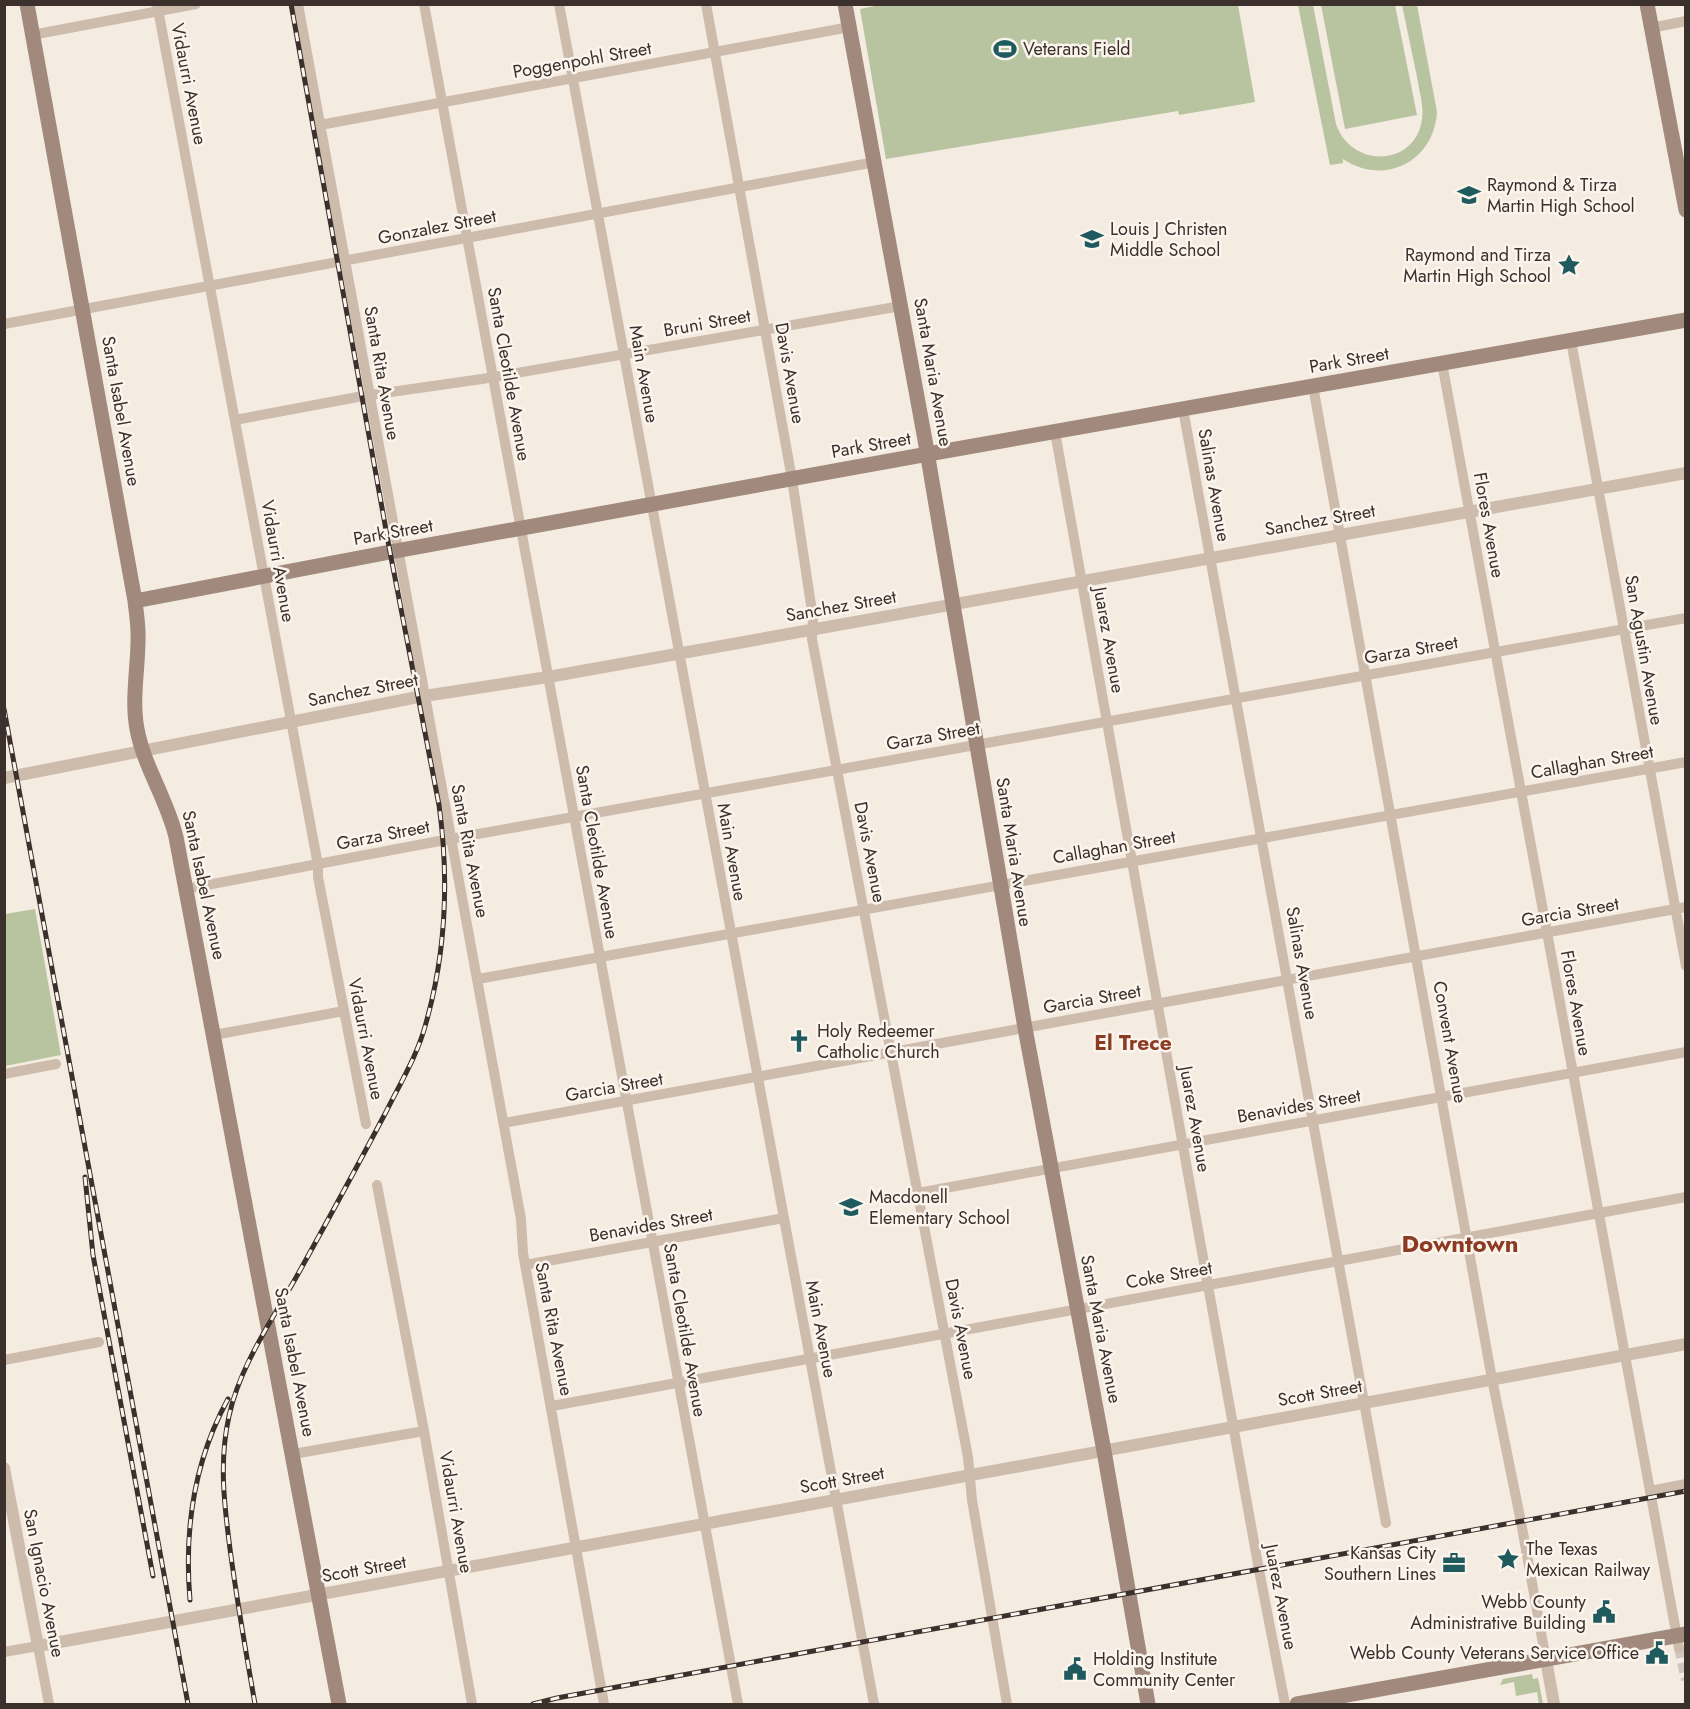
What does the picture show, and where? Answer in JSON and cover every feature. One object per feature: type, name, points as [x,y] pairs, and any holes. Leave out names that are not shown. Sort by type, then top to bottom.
[{"type":"main road","name":"Santa Isabel Avenue","points":[[27,4],[135,601],[138,634],[134,688],[135,714],[143,750],[170,813],[186,890],[339,1704]]},
{"type":"main road","name":"Santa Maria Avenue","points":[[845,4],[928,454],[1025,1028],[1104,1451],[1148,1704]]},
{"type":"main road","points":[[1647,4],[1682,168],[1686,210]]},
{"type":"main road","name":"Park Street","points":[[135,601],[928,454],[1686,320]]},
{"type":"main road","points":[[1297,1704],[1680,1639]]},
{"type":"street","points":[[32,35],[158,8],[196,4]]},
{"type":"street","name":"Santa Rita Avenue","points":[[298,4],[450,839],[478,979],[521,1219],[525,1265],[604,1704]]},
{"type":"street","name":"Santa Cleotilde Avenue","points":[[424,4],[738,1704]]},
{"type":"street","name":"Main Avenue","points":[[559,4],[874,1704]]},
{"type":"street","name":"Davis Avenue","points":[[706,4],[792,479],[813,618],[812,639],[968,1457],[989,1606],[1007,1704]]},
{"type":"street","name":"Vidaurri Avenue","points":[[158,8],[318,865],[318,877],[366,1124]]},
{"type":"street","points":[[1651,28],[1686,21]]},
{"type":"street","name":"Poggenpohl Street","points":[[320,124],[850,27]]},
{"type":"street","name":"Gonzalez Street","points":[[4,324],[875,162]]},
{"type":"street","name":"Bruni Street","points":[[235,420],[369,395],[493,377],[901,306]]},
{"type":"street","name":"San Agustin Avenue","points":[[1571,340],[1649,769],[1680,908],[1686,966]]},
{"type":"street","name":"Flores Avenue","points":[[1442,363],[1624,1355],[1680,1639]]},
{"type":"street","name":"Convent Avenue","points":[[1313,386],[1492,1380],[1554,1704]]},
{"type":"street","name":"Salinas Avenue","points":[[1183,409],[1366,1403],[1386,1523]]},
{"type":"street","name":"Juarez Avenue","points":[[1055,432],[1285,1704]]},
{"type":"street","name":"Sanchez Street","points":[[4,778],[424,696],[548,677],[1686,473]]},
{"type":"street","name":"Garza Street","points":[[186,890],[450,839],[1686,618]]},
{"type":"street","name":"Callaghan Street","points":[[478,979],[1686,762]]},
{"type":"street","name":"Garcia Street","points":[[504,1124],[1680,908]]},
{"type":"street","points":[[214,1035],[344,1011]]},
{"type":"street","name":"Benavides Street","points":[[918,1193],[1686,1052]]},
{"type":"street","points":[[4,1074],[56,1064]]},
{"type":"street","name":"Vidaurri Avenue","points":[[377,1185],[450,1571],[472,1704]]},
{"type":"street","name":"Coke Street","points":[[552,1406],[1686,1197]]},
{"type":"street","name":"Benavides Street","points":[[525,1265],[784,1218]]},
{"type":"street","points":[[4,1360],[99,1342]]},
{"type":"street","name":"Scott Street","points":[[4,1652],[1686,1344]]},
{"type":"street","points":[[293,1454],[424,1431]]},
{"type":"street","name":"San Ignacio Avenue","points":[[4,1468],[8,1505],[49,1704]]},
{"type":"street","points":[[1650,1491],[1686,1484]]},
{"type":"green space","points":[[885,4],[1238,5],[1255,102],[1179,115],[1178,111],[886,159],[860,9]]},
{"type":"green space","points":[[1298,5],[1313,5],[1336,124],[1344,139],[1355,149],[1368,155],[1382,156],[1396,154],[1408,146],[1417,135],[1422,119],[1421,98],[1402,5],[1417,5],[1437,112],[1434,129],[1427,144],[1417,156],[1405,164],[1390,169],[1375,170],[1359,167],[1343,159],[1343,163],[1330,165]]},
{"type":"green space","points":[[1321,5],[1395,5],[1417,115],[1345,129]]},
{"type":"green space","points":[[35,909],[61,1055],[5,1066],[5,914]]},
{"type":"green space","points":[[1532,1674],[1533,1679],[1538,1678],[1543,1704],[1539,1704],[1537,1692],[1516,1696],[1514,1682],[1500,1685],[1503,1679]]},
{"type":"tunnel","points":[[1679,1648],[1686,1680]]},
{"type":"railway","points":[[255,1704],[226,1515],[223,1466],[229,1416],[249,1361],[354,1172],[418,1046],[426,1023],[438,969],[445,887],[439,805],[390,552],[291,4]]},
{"type":"railway","points":[[4,709],[188,1704]]},
{"type":"railway","points":[[85,1177],[93,1255],[153,1576]]},
{"type":"railway","points":[[190,1600],[189,1548],[194,1496],[207,1447],[228,1399]]},
{"type":"railway","points":[[533,1704],[1686,1491]]},
{"type":"place","name":"Veterans Field","points":[[1005,49]]},
{"type":"place","name":"Raymond & Tirza Martin High School","points":[[1469,195]]},
{"type":"place","name":"Louis J Christen Middle School","points":[[1092,239]]},
{"type":"place","name":"Raymond and Tirza Martin High School","points":[[1569,265]]},
{"type":"place","name":"Holy Redeemer Catholic Church","points":[[799,1041]]},
{"type":"place","name":"Macdonell Elementary School","points":[[851,1207]]},
{"type":"place","name":"The Texas Mexican Railway","points":[[1508,1559]]},
{"type":"place","name":"Kansas City Southern Lines","points":[[1454,1563]]},
{"type":"place","name":"Webb County Administrative Building","points":[[1604,1612]]},
{"type":"place","name":"Webb County Veterans Service Office","points":[[1657,1653]]},
{"type":"place","name":"Holding Institute Community Center","points":[[1075,1669]]},
{"type":"district","name":"El Trece","points":[[1133,1043]]},
{"type":"district","name":"Downtown","points":[[1460,1244]]}]
